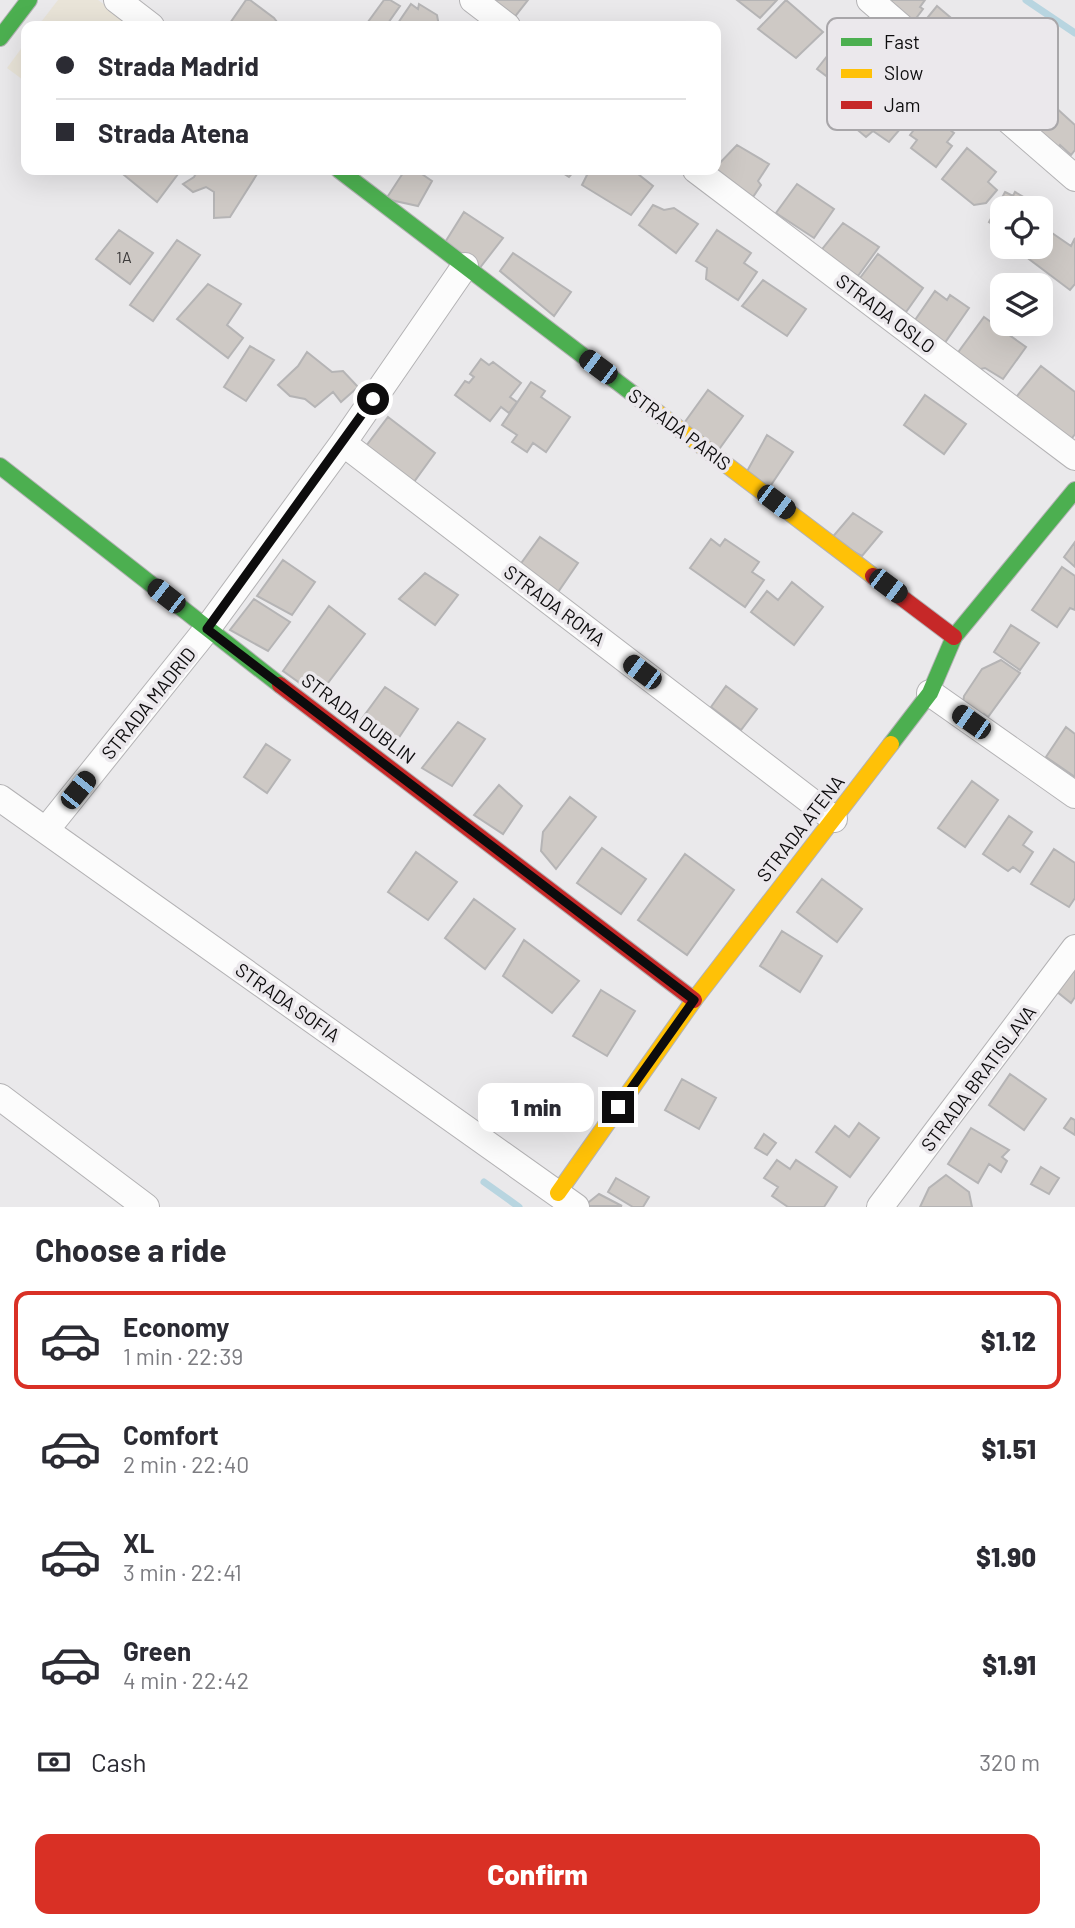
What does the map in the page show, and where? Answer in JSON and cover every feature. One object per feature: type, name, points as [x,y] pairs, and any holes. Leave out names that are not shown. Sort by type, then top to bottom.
[{"type":"street","points":[[0,38],[29,0]]},
{"type":"street","points":[[117,0],[144,21]]},
{"type":"street","points":[[473,0],[500,21]]},
{"type":"street","points":[[870,0],[891,18]]},
{"type":"street","points":[[1020,130],[1075,178]]},
{"type":"street","name":"STRADA PARIS","points":[[346,175],[954,637]]},
{"type":"street","name":"STRADA OSLO","points":[[703,175],[1075,457]]},
{"type":"street","name":"STRADA MADRID","points":[[46,830],[207,629],[343,443],[465,266]]},
{"type":"street","name":"STRADA ROMA","points":[[343,443],[834,819]]},
{"type":"street","name":"STRADA DUBLIN","points":[[0,466],[207,629],[694,1000]]},
{"type":"street","name":"STRADA ATENA","points":[[567,1200],[694,1000],[930,692],[954,637],[1075,490]]},
{"type":"street","points":[[930,692],[1075,795]]},
{"type":"street","name":"STRADA SOFIA","points":[[0,798],[567,1200]]},
{"type":"street","name":"STRADA BRATISLAVA","points":[[880,1207],[1075,948]]},
{"type":"street","points":[[0,1097],[146,1207]]},
{"type":"shaded area","points":[[58,0],[98,0],[127,21],[42,21]]},
{"type":"shaded area","points":[[21,49],[21,78],[7,68]]},
{"type":"building","points":[[246,0],[250,0],[276,21],[231,21]]},
{"type":"building","points":[[384,0],[390,0],[400,6],[390,21],[369,21]]},
{"type":"building","points":[[493,0],[528,0],[513,19]]},
{"type":"building","points":[[737,0],[777,0],[760,18]]},
{"type":"building","points":[[786,0],[823,32],[796,58],[758,29]]},
{"type":"building","points":[[881,0],[925,0],[920,7],[923,9],[916,18],[909,18]]},
{"type":"building","points":[[411,4],[418,9],[419,4],[437,15],[438,21],[399,21]]},
{"type":"building","points":[[937,6],[951,18],[927,18]]},
{"type":"building","points":[[827,56],[827,76],[817,69]]},
{"type":"building","points":[[1058,110],[1075,125],[1075,150],[1071,155],[1060,145],[1054,153],[1030,132],[1058,130]]},
{"type":"building","points":[[858,130],[899,130],[889,142],[873,131],[866,137]]},
{"type":"building","points":[[914,130],[950,130],[954,133],[947,142],[952,146],[936,167],[911,148],[917,140],[910,135]]},
{"type":"building","points":[[737,145],[769,164],[758,181],[761,185],[753,197],[720,175],[721,162]]},
{"type":"building","points":[[967,148],[996,172],[988,182],[997,190],[986,203],[974,205],[942,179]]},
{"type":"building","points":[[124,175],[177,175],[157,202]]},
{"type":"building","points":[[256,175],[230,217],[214,218],[214,192],[206,187],[193,192],[183,184],[194,177]]},
{"type":"building","points":[[402,175],[423,175],[432,181],[418,206],[386,199]]},
{"type":"building","points":[[587,175],[639,175],[653,186],[631,215],[582,185]]},
{"type":"building","points":[[797,184],[834,209],[814,238],[776,213]]},
{"type":"building","points":[[653,205],[664,210],[674,208],[698,224],[676,253],[639,225]]},
{"type":"building","points":[[464,212],[503,238],[479,269],[444,244]]},
{"type":"building","points":[[843,223],[879,247],[858,276],[819,253]]},
{"type":"building","points":[[119,230],[153,253],[130,284],[96,259]]},
{"type":"building","points":[[717,230],[751,253],[744,263],[757,272],[738,300],[706,279],[707,268],[696,261]]},
{"type":"building","points":[[1053,234],[1071,246],[1075,238],[1075,284],[1070,290],[1053,277],[1053,273],[1048,273],[1029,259],[1053,259]]},
{"type":"building","points":[[177,240],[200,255],[153,321],[130,305]]},
{"type":"building","points":[[513,253],[571,292],[554,316],[500,271]]},
{"type":"building","points":[[878,254],[923,288],[906,312],[860,278]]},
{"type":"building","points":[[763,280],[806,309],[787,336],[742,306]]},
{"type":"building","points":[[208,284],[241,304],[227,325],[243,338],[228,358],[177,319]]},
{"type":"building","points":[[935,291],[947,300],[950,295],[969,308],[944,344],[913,323]]},
{"type":"building","points":[[984,317],[990,321],[990,336],[1011,336],[1026,347],[1003,379],[985,368],[975,370],[954,358]]},
{"type":"building","points":[[250,346],[274,360],[246,401],[224,387]]},
{"type":"building","points":[[307,352],[332,372],[343,371],[358,387],[341,402],[333,392],[315,407],[305,399],[290,396],[278,385],[298,366]]},
{"type":"building","points":[[481,359],[489,365],[493,362],[521,383],[510,397],[517,402],[509,413],[501,407],[490,421],[455,395],[465,381],[469,383],[474,377],[470,374]]},
{"type":"building","points":[[1041,366],[1075,392],[1075,434],[1069,442],[1014,400]]},
{"type":"building","points":[[531,382],[545,391],[541,397],[570,417],[546,452],[533,443],[527,452],[512,442],[517,435],[502,425]]},
{"type":"building","points":[[708,390],[743,416],[717,452],[682,426]]},
{"type":"building","points":[[925,395],[966,424],[944,454],[904,425]]},
{"type":"building","points":[[388,417],[435,453],[411,486],[363,450]]},
{"type":"building","points":[[767,435],[793,452],[767,491],[745,475]]},
{"type":"building","points":[[853,513],[882,532],[862,556],[830,540]]},
{"type":"building","points":[[540,537],[578,563],[556,595],[517,569]]},
{"type":"building","points":[[711,539],[720,546],[725,539],[759,562],[752,572],[764,580],[745,607],[690,568]]},
{"type":"building","points":[[1075,542],[1075,567],[1064,557]]},
{"type":"building","points":[[283,560],[315,582],[292,615],[257,596]]},
{"type":"building","points":[[1062,567],[1075,576],[1075,610],[1070,608],[1057,627],[1032,610]]},
{"type":"building","points":[[425,573],[458,595],[435,625],[399,599]]},
{"type":"building","points":[[792,582],[823,607],[794,645],[751,612],[767,591],[778,600]]},
{"type":"building","points":[[254,599],[290,622],[268,651],[230,630]]},
{"type":"building","points":[[329,606],[365,634],[318,696],[283,671]]},
{"type":"building","points":[[1011,625],[1039,643],[1020,670],[994,652]]},
{"type":"building","points":[[1001,660],[1020,673],[988,717],[984,714],[979,722],[962,709],[964,696],[982,669]]},
{"type":"building","points":[[726,686],[757,709],[741,730],[711,707]]},
{"type":"building","points":[[385,687],[418,709],[398,739],[361,720]]},
{"type":"building","points":[[458,722],[485,739],[452,786],[422,768]]},
{"type":"building","points":[[1066,727],[1075,734],[1075,777],[1046,757]]},
{"type":"building","points":[[266,744],[290,760],[267,793],[244,777]]},
{"type":"building","points":[[972,781],[998,800],[965,847],[938,828]]},
{"type":"building","points":[[499,785],[522,806],[503,834],[474,815]]},
{"type":"building","points":[[570,797],[596,817],[556,869],[541,851],[543,832]]},
{"type":"building","points":[[1009,816],[1032,832],[1023,845],[1033,852],[1020,872],[1013,867],[1008,871],[983,854]]},
{"type":"building","points":[[602,848],[646,879],[621,914],[577,883]]},
{"type":"building","points":[[1054,849],[1075,863],[1075,898],[1069,907],[1031,884]]},
{"type":"building","points":[[416,852],[457,882],[428,920],[388,892]]},
{"type":"building","points":[[685,854],[734,890],[687,955],[638,920]]},
{"type":"building","points":[[822,879],[862,909],[837,942],[797,912]]},
{"type":"building","points":[[474,899],[515,929],[485,969],[445,938]]},
{"type":"building","points":[[782,931],[822,956],[800,992],[760,966]]},
{"type":"building","points":[[524,940],[579,981],[552,1013],[503,976]]},
{"type":"building","points":[[1075,966],[1075,997],[1071,1003],[1056,991]]},
{"type":"building","points":[[601,990],[635,1011],[607,1056],[573,1036]]},
{"type":"building","points":[[1010,1074],[1046,1099],[1024,1130],[989,1105]]},
{"type":"building","points":[[682,1079],[716,1098],[699,1129],[665,1110]]},
{"type":"building","points":[[1071,1118],[1075,1120],[1075,1135],[1064,1128]]},
{"type":"building","points":[[859,1123],[879,1138],[850,1177],[816,1152],[835,1126],[849,1137]]},
{"type":"building","points":[[971,1128],[1009,1150],[1002,1157],[1007,1161],[1001,1172],[989,1164],[978,1183],[948,1164]]},
{"type":"building","points":[[764,1134],[776,1143],[767,1155],[755,1148]]},
{"type":"building","points":[[777,1160],[790,1169],[796,1160],[837,1187],[824,1207],[788,1207],[772,1196],[778,1187],[764,1178]]},
{"type":"building","points":[[1041,1167],[1059,1178],[1049,1194],[1031,1184]]},
{"type":"building","points":[[946,1175],[969,1192],[972,1207],[920,1207],[929,1188]]},
{"type":"building","points":[[616,1178],[649,1197],[643,1207],[633,1207],[608,1192]]},
{"type":"building","points":[[599,1194],[622,1206],[584,1206]]},
{"type":"waterway","points":[[1026,0],[1053,18]]},
{"type":"waterway","points":[[1058,22],[1075,33]]},
{"type":"waterway","points":[[484,1182],[519,1207]]},
{"type":"traffic: fast","points":[[0,38],[29,0]]},
{"type":"traffic: fast","points":[[346,175],[641,400]]},
{"type":"traffic: fast","points":[[0,466],[280,685]]},
{"type":"traffic: fast","points":[[891,744],[930,693],[954,637],[1075,490]]},
{"type":"traffic: slow","points":[[641,400],[873,576]]},
{"type":"traffic: slow","points":[[558,1193],[694,1000],[891,744]]},
{"type":"traffic: jam","points":[[873,576],[954,637]]},
{"type":"traffic: jam","points":[[280,685],[694,1000]]},
{"type":"route","points":[[373,399],[207,629],[694,1000],[618,1107]]}]
